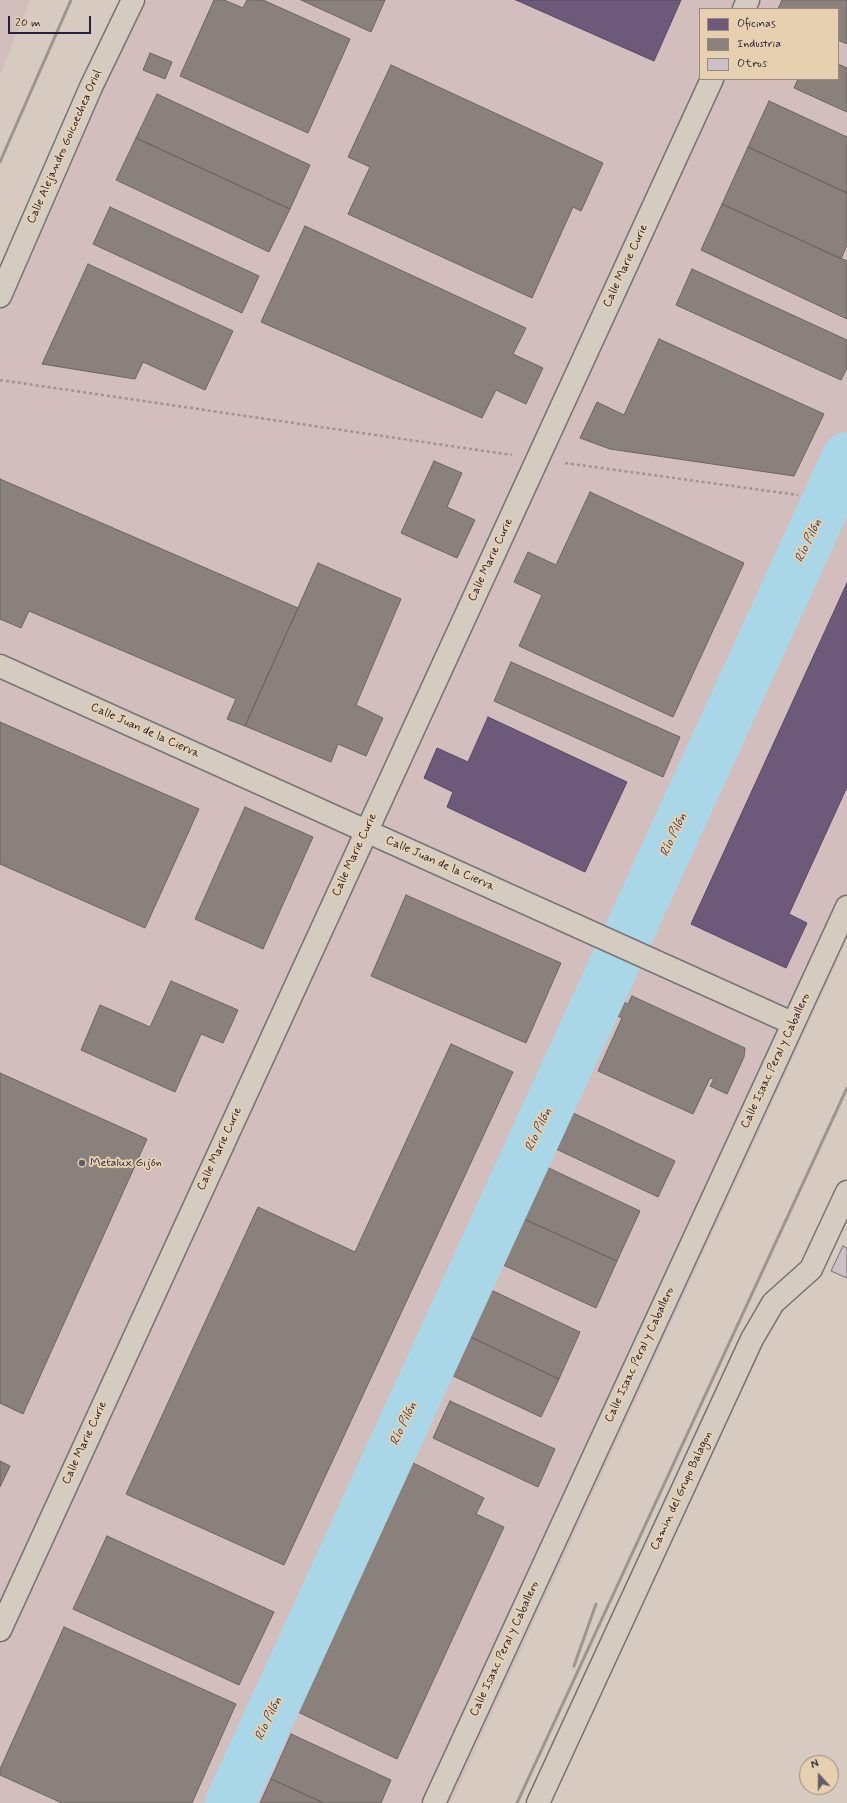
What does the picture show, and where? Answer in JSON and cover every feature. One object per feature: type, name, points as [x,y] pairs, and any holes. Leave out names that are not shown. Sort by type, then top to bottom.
[{"type":"street","name":"Calle Alejandro Goicoechea Oriol","points":[[0,296],[91,87],[133,0]]},
{"type":"street","name":"Calle Marie Curie","points":[[0,1630],[712,80]]},
{"type":"street","name":"Calle Juan de la Cierva","points":[[0,666],[792,1023]]},
{"type":"street","name":"Calle Isaac Peral y Caballero","points":[[434,1803],[792,1023],[819,969],[847,907]]},
{"type":"street","name":"Camin del Grupo Balagon","points":[[538,1803],[752,1339],[773,1303],[811,1269],[847,1192]]},
{"type":"path","points":[[0,380],[537,459],[798,495]]},
{"type":"shaded area","points":[[0,0],[30,0],[0,75]]},
{"type":"shaded area","points":[[122,0],[847,0],[847,940],[451,1803],[0,1803],[0,294]]},
{"type":"building: Oficinas","points":[[516,0],[681,0],[654,61]]},
{"type":"building: Oficinas","points":[[847,583],[847,787],[789,914],[807,923],[786,968],[691,924]]},
{"type":"building: Oficinas","points":[[488,717],[627,782],[585,872],[447,807],[453,792],[424,778],[437,748],[468,762]]},
{"type":"building: Industria","points":[[214,0],[224,0],[243,8],[247,0],[263,0],[350,39],[308,133],[180,76]]},
{"type":"building: Industria","points":[[301,0],[385,0],[371,32]]},
{"type":"building: Industria","points":[[782,0],[847,0],[847,44],[839,40],[839,8],[778,8]]},
{"type":"building: Industria","points":[[150,53],[172,62],[165,79],[143,70]]},
{"type":"building: Industria","points":[[839,64],[847,68],[847,112],[794,88],[798,80],[839,80]]},
{"type":"building: Industria","points":[[391,65],[603,163],[581,211],[573,207],[532,298],[348,214],[370,167],[348,157]]},
{"type":"building: Industria","points":[[157,94],[310,165],[290,209],[136,138]]},
{"type":"building: Industria","points":[[769,101],[847,137],[847,193],[748,147]]},
{"type":"building: Industria","points":[[136,138],[290,209],[269,252],[116,180]]},
{"type":"building: Industria","points":[[748,147],[847,193],[847,245],[841,259],[722,204]]},
{"type":"building: Industria","points":[[722,204],[847,261],[847,319],[701,250]]},
{"type":"building: Industria","points":[[110,207],[259,276],[242,313],[93,244]]},
{"type":"building: Industria","points":[[305,226],[526,328],[513,354],[543,368],[526,404],[496,390],[482,418],[261,322]]},
{"type":"building: Industria","points":[[88,264],[233,331],[205,390],[143,362],[135,379],[42,364]]},
{"type":"building: Industria","points":[[692,269],[847,340],[847,368],[841,380],[676,305]]},
{"type":"building: Industria","points":[[659,339],[824,414],[794,476],[610,449],[580,438],[597,402],[624,415]]},
{"type":"building: Industria","points":[[434,461],[462,473],[447,507],[475,520],[457,558],[401,533]]},
{"type":"building: Industria","points":[[0,479],[298,608],[245,726],[227,719],[236,699],[29,611],[21,628],[0,619]]},
{"type":"building: Industria","points":[[590,492],[744,563],[673,717],[519,646],[542,595],[514,582],[528,552],[556,565]]},
{"type":"building: Industria","points":[[318,563],[401,599],[356,705],[383,718],[366,756],[338,744],[331,762],[245,726]]},
{"type":"building: Industria","points":[[511,662],[680,737],[663,777],[494,701]]},
{"type":"building: Industria","points":[[0,722],[199,809],[145,928],[0,864]]},
{"type":"building: Industria","points":[[245,807],[313,837],[263,949],[195,919]]},
{"type":"building: Industria","points":[[406,895],[561,963],[526,1043],[371,976]]},
{"type":"building: Industria","points":[[171,981],[238,1010],[223,1043],[201,1034],[175,1092],[81,1050],[100,1005],[150,1027]]},
{"type":"building: Industria","points":[[632,996],[745,1048],[744,1057],[727,1094],[710,1086],[714,1079],[710,1078],[693,1114],[598,1071],[622,1018],[609,1012],[615,999],[628,1004]]},
{"type":"building: Industria","points":[[451,1044],[513,1072],[284,1565],[126,1494],[258,1207],[355,1252]]},
{"type":"building: Industria","points":[[0,1073],[147,1139],[23,1414],[0,1403]]},
{"type":"building: Industria","points":[[571,1112],[675,1161],[658,1197],[554,1148]]},
{"type":"building: Industria","points":[[536,1162],[640,1211],[617,1261],[512,1214]]},
{"type":"building: Industria","points":[[522,1218],[617,1261],[596,1308],[501,1264]]},
{"type":"building: Industria","points":[[489,1289],[580,1332],[559,1379],[466,1335]]},
{"type":"building: Industria","points":[[467,1335],[559,1379],[541,1417],[449,1374]]},
{"type":"building: Industria","points":[[450,1401],[555,1449],[538,1487],[433,1438]]},
{"type":"building: Industria","points":[[401,1457],[484,1498],[476,1514],[504,1527],[397,1759],[285,1706]]},
{"type":"building: Industria","points":[[0,1461],[10,1466],[0,1487]]},
{"type":"building: Industria","points":[[107,1536],[274,1612],[239,1685],[73,1609]]},
{"type":"building: Industria","points":[[64,1627],[236,1704],[192,1803],[62,1803],[0,1775],[0,1769]]},
{"type":"building: Industria","points":[[291,1734],[391,1780],[381,1803],[324,1803],[271,1779]]},
{"type":"building: Industria","points":[[271,1779],[324,1803],[260,1803]]},
{"type":"building: Otros","points":[[843,1246],[847,1248],[847,1278],[831,1271]]},
{"type":"waterway","name":"Río Pilón","points":[[230,1803],[847,457]]},
{"type":"railway","points":[[0,162],[71,0]]},
{"type":"railway","points":[[517,1803],[847,1088]]},
{"type":"railway","points":[[574,1666],[596,1604]]},
{"type":"place","name":"Metalux Gijón","points":[[82,1163]]}]
